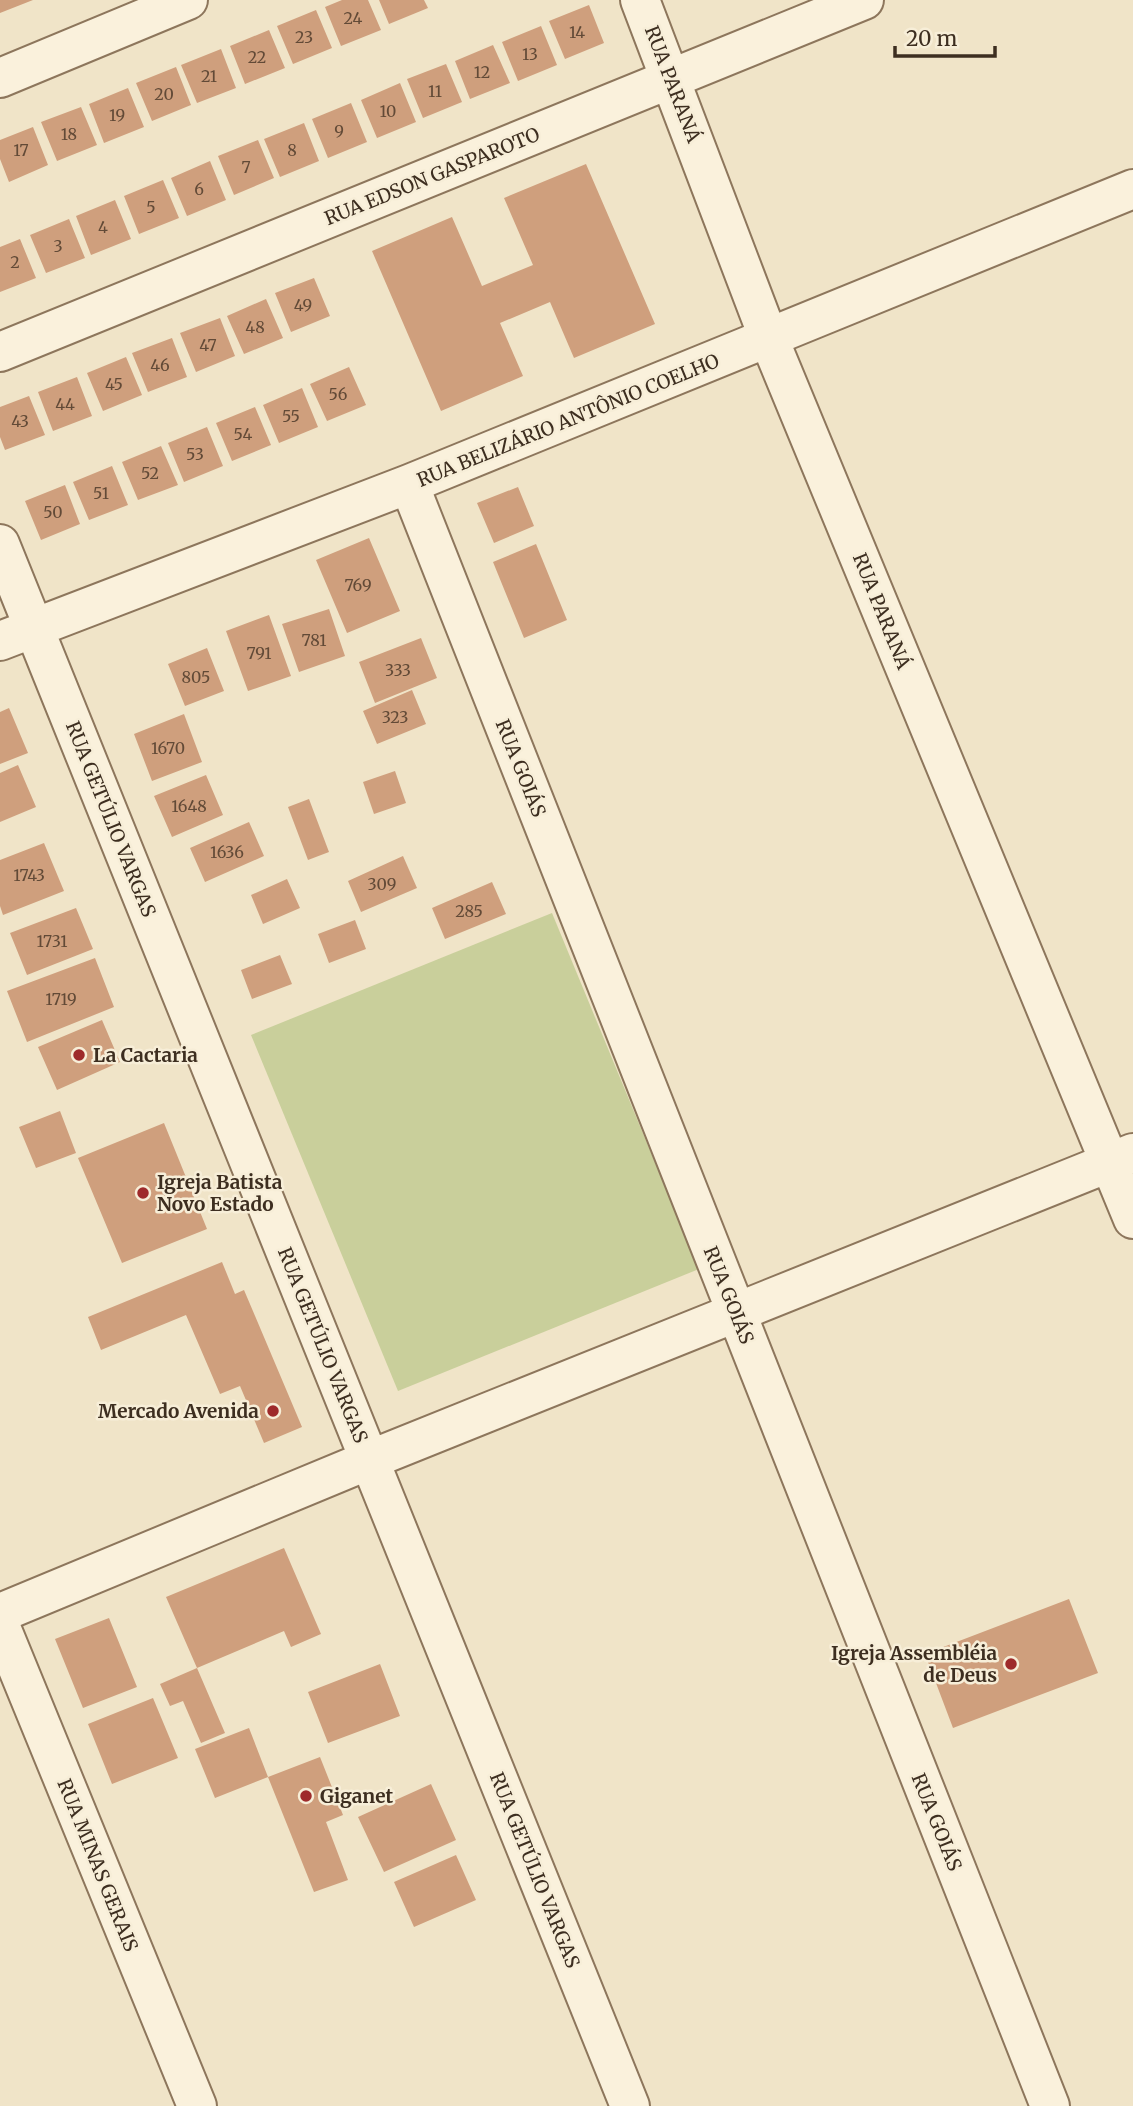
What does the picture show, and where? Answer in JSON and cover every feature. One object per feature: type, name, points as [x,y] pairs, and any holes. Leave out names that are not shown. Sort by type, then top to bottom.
[{"type":"street","points":[[0,78],[188,0]]},
{"type":"street","name":"RUA PARANÁ","points":[[640,0],[769,339],[1121,1158],[1133,1219]]},
{"type":"street","name":"RUA EDSON GASPAROTO","points":[[0,352],[864,0]]},
{"type":"street","name":"RUA BELIZÁRIO ANTÔNIO COELHO","points":[[17,635],[409,484],[1133,190]]},
{"type":"street","name":"RUA GOIÁS","points":[[409,484],[1050,2106]]},
{"type":"street","name":"RUA GETÚLIO VARGAS","points":[[0,544],[17,635],[369,1460],[630,2106]]},
{"type":"street","points":[[0,1613],[369,1460],[1121,1158]]},
{"type":"street","name":"RUA MINAS GERAIS","points":[[0,1625],[197,2106]]},
{"type":"green space","points":[[552,913],[699,1269],[398,1391],[251,1035]]},
{"type":"building","points":[[0,0],[33,0],[0,13]]},
{"type":"building","points":[[342,0],[368,0],[381,30],[341,46],[325,7]]},
{"type":"building","points":[[379,0],[424,0],[428,8],[389,24]]},
{"type":"building","points":[[589,5],[604,43],[565,59],[549,21]]},
{"type":"building","points":[[316,10],[332,48],[293,64],[277,26]]},
{"type":"building","points":[[541,26],[557,65],[518,81],[502,42]]},
{"type":"building","points":[[269,30],[285,68],[245,84],[230,46]]},
{"type":"building","points":[[493,45],[510,83],[470,99],[455,61]]},
{"type":"building","points":[[221,49],[236,88],[197,103],[181,65]]},
{"type":"building","points":[[446,64],[462,102],[423,118],[407,79]]},
{"type":"building","points":[[176,67],[191,105],[152,121],[136,83]]},
{"type":"building","points":[[400,83],[416,122],[377,138],[361,100]]},
{"type":"building","points":[[128,88],[144,127],[104,143],[89,104]]},
{"type":"building","points":[[351,103],[367,142],[328,158],[312,119]]},
{"type":"building","points":[[81,107],[97,145],[57,161],[41,122]]},
{"type":"building","points":[[304,123],[319,161],[280,177],[264,139]]},
{"type":"building","points":[[33,127],[48,165],[9,182],[0,159],[0,140]]},
{"type":"building","points":[[258,140],[274,178],[234,195],[218,156]]},
{"type":"building","points":[[210,161],[226,200],[187,216],[171,178]]},
{"type":"building","points":[[586,164],[655,324],[574,358],[550,302],[500,323],[523,376],[441,411],[372,251],[452,217],[482,286],[533,265],[504,198]]},
{"type":"building","points":[[163,180],[179,218],[139,234],[124,196]]},
{"type":"building","points":[[115,200],[131,239],[91,255],[76,216]]},
{"type":"building","points":[[69,219],[85,258],[46,273],[30,235]]},
{"type":"building","points":[[20,239],[36,278],[0,292],[0,247]]},
{"type":"building","points":[[314,278],[330,316],[291,332],[275,293]]},
{"type":"building","points":[[266,299],[283,338],[244,354],[227,316]]},
{"type":"building","points":[[220,318],[235,356],[196,372],[180,333]]},
{"type":"building","points":[[172,338],[187,377],[148,392],[132,353]]},
{"type":"building","points":[[126,357],[142,395],[103,411],[87,373]]},
{"type":"building","points":[[349,367],[366,405],[327,421],[310,384]]},
{"type":"building","points":[[77,377],[92,416],[53,431],[38,392]]},
{"type":"building","points":[[302,388],[318,427],[279,443],[263,405]]},
{"type":"building","points":[[29,396],[45,435],[5,450],[0,437],[0,407]]},
{"type":"building","points":[[255,407],[271,445],[232,461],[216,423]]},
{"type":"building","points":[[207,427],[223,466],[184,482],[168,443]]},
{"type":"building","points":[[161,446],[178,485],[138,500],[122,462]]},
{"type":"building","points":[[112,466],[128,505],[89,520],[73,482]]},
{"type":"building","points":[[65,485],[80,524],[41,540],[25,501]]},
{"type":"building","points":[[518,487],[534,526],[494,543],[477,503]]},
{"type":"building","points":[[369,538],[400,611],[347,633],[316,560]]},
{"type":"building","points":[[536,544],[567,620],[524,638],[493,562]]},
{"type":"building","points":[[329,609],[345,656],[299,672],[282,624]]},
{"type":"building","points":[[269,615],[291,676],[248,691],[226,631]]},
{"type":"building","points":[[421,638],[437,678],[375,703],[359,662]]},
{"type":"building","points":[[207,648],[224,691],[185,706],[168,664]]},
{"type":"building","points":[[412,690],[426,724],[377,744],[363,711]]},
{"type":"building","points":[[9,708],[28,753],[0,764],[0,712]]},
{"type":"building","points":[[184,714],[202,762],[152,781],[134,734]]},
{"type":"building","points":[[18,765],[36,807],[0,822],[0,773]]},
{"type":"building","points":[[395,771],[406,803],[374,814],[363,782]]},
{"type":"building","points":[[206,775],[223,815],[172,837],[154,796]]},
{"type":"building","points":[[309,799],[329,852],[308,860],[288,807]]},
{"type":"building","points":[[249,822],[264,856],[205,882],[190,848]]},
{"type":"building","points":[[44,843],[64,891],[3,915],[0,906],[0,860]]},
{"type":"building","points":[[403,856],[417,888],[361,912],[348,881]]},
{"type":"building","points":[[287,879],[300,908],[263,924],[251,895]]},
{"type":"building","points":[[492,882],[506,914],[445,939],[432,908]]},
{"type":"building","points":[[76,908],[93,949],[27,975],[10,933]]},
{"type":"building","points":[[355,920],[366,949],[329,963],[318,934]]},
{"type":"building","points":[[280,955],[292,984],[252,999],[241,970]]},
{"type":"building","points":[[95,958],[114,1007],[27,1042],[7,991]]},
{"type":"building","name":"La Cactaria","points":[[102,1020],[120,1062],[57,1090],[38,1047]]},
{"type":"building","points":[[60,1111],[76,1153],[36,1168],[19,1127]]},
{"type":"building","name":"Igreja Batista Novo Estado","points":[[164,1123],[207,1229],[122,1263],[78,1158]]},
{"type":"building","points":[[222,1262],[235,1294],[244,1290],[302,1427],[264,1443],[240,1386],[220,1394],[186,1315],[101,1350],[88,1317]]},
{"type":"building","points":[[284,1548],[321,1634],[291,1647],[284,1631],[197,1668],[166,1597]]},
{"type":"building","name":"Igreja Assembléia de Deus","points":[[1069,1599],[1098,1673],[953,1728],[925,1654]]},
{"type":"building","points":[[109,1618],[137,1687],[83,1708],[55,1639]]},
{"type":"building","points":[[380,1664],[400,1716],[328,1743],[308,1692]]},
{"type":"building","points":[[197,1668],[225,1733],[201,1743],[183,1701],[170,1706],[160,1684]]},
{"type":"building","points":[[153,1698],[178,1758],[112,1784],[88,1724]]},
{"type":"building","points":[[249,1728],[268,1777],[215,1798],[195,1749]]},
{"type":"building","name":"Giganet","points":[[320,1757],[343,1815],[326,1822],[348,1880],[314,1892],[268,1777]]},
{"type":"building","points":[[431,1784],[456,1840],[384,1872],[358,1817]]},
{"type":"building","points":[[456,1855],[476,1900],[414,1927],[394,1882]]},
{"type":"place","name":"La Cactaria","points":[[79,1055]]},
{"type":"place","name":"Igreja Batista Novo Estado","points":[[143,1193]]},
{"type":"place","name":"Mercado Avenida","points":[[273,1411]]},
{"type":"place","name":"Igreja Assembléia de Deus","points":[[1011,1664]]},
{"type":"place","name":"Giganet","points":[[306,1796]]}]
